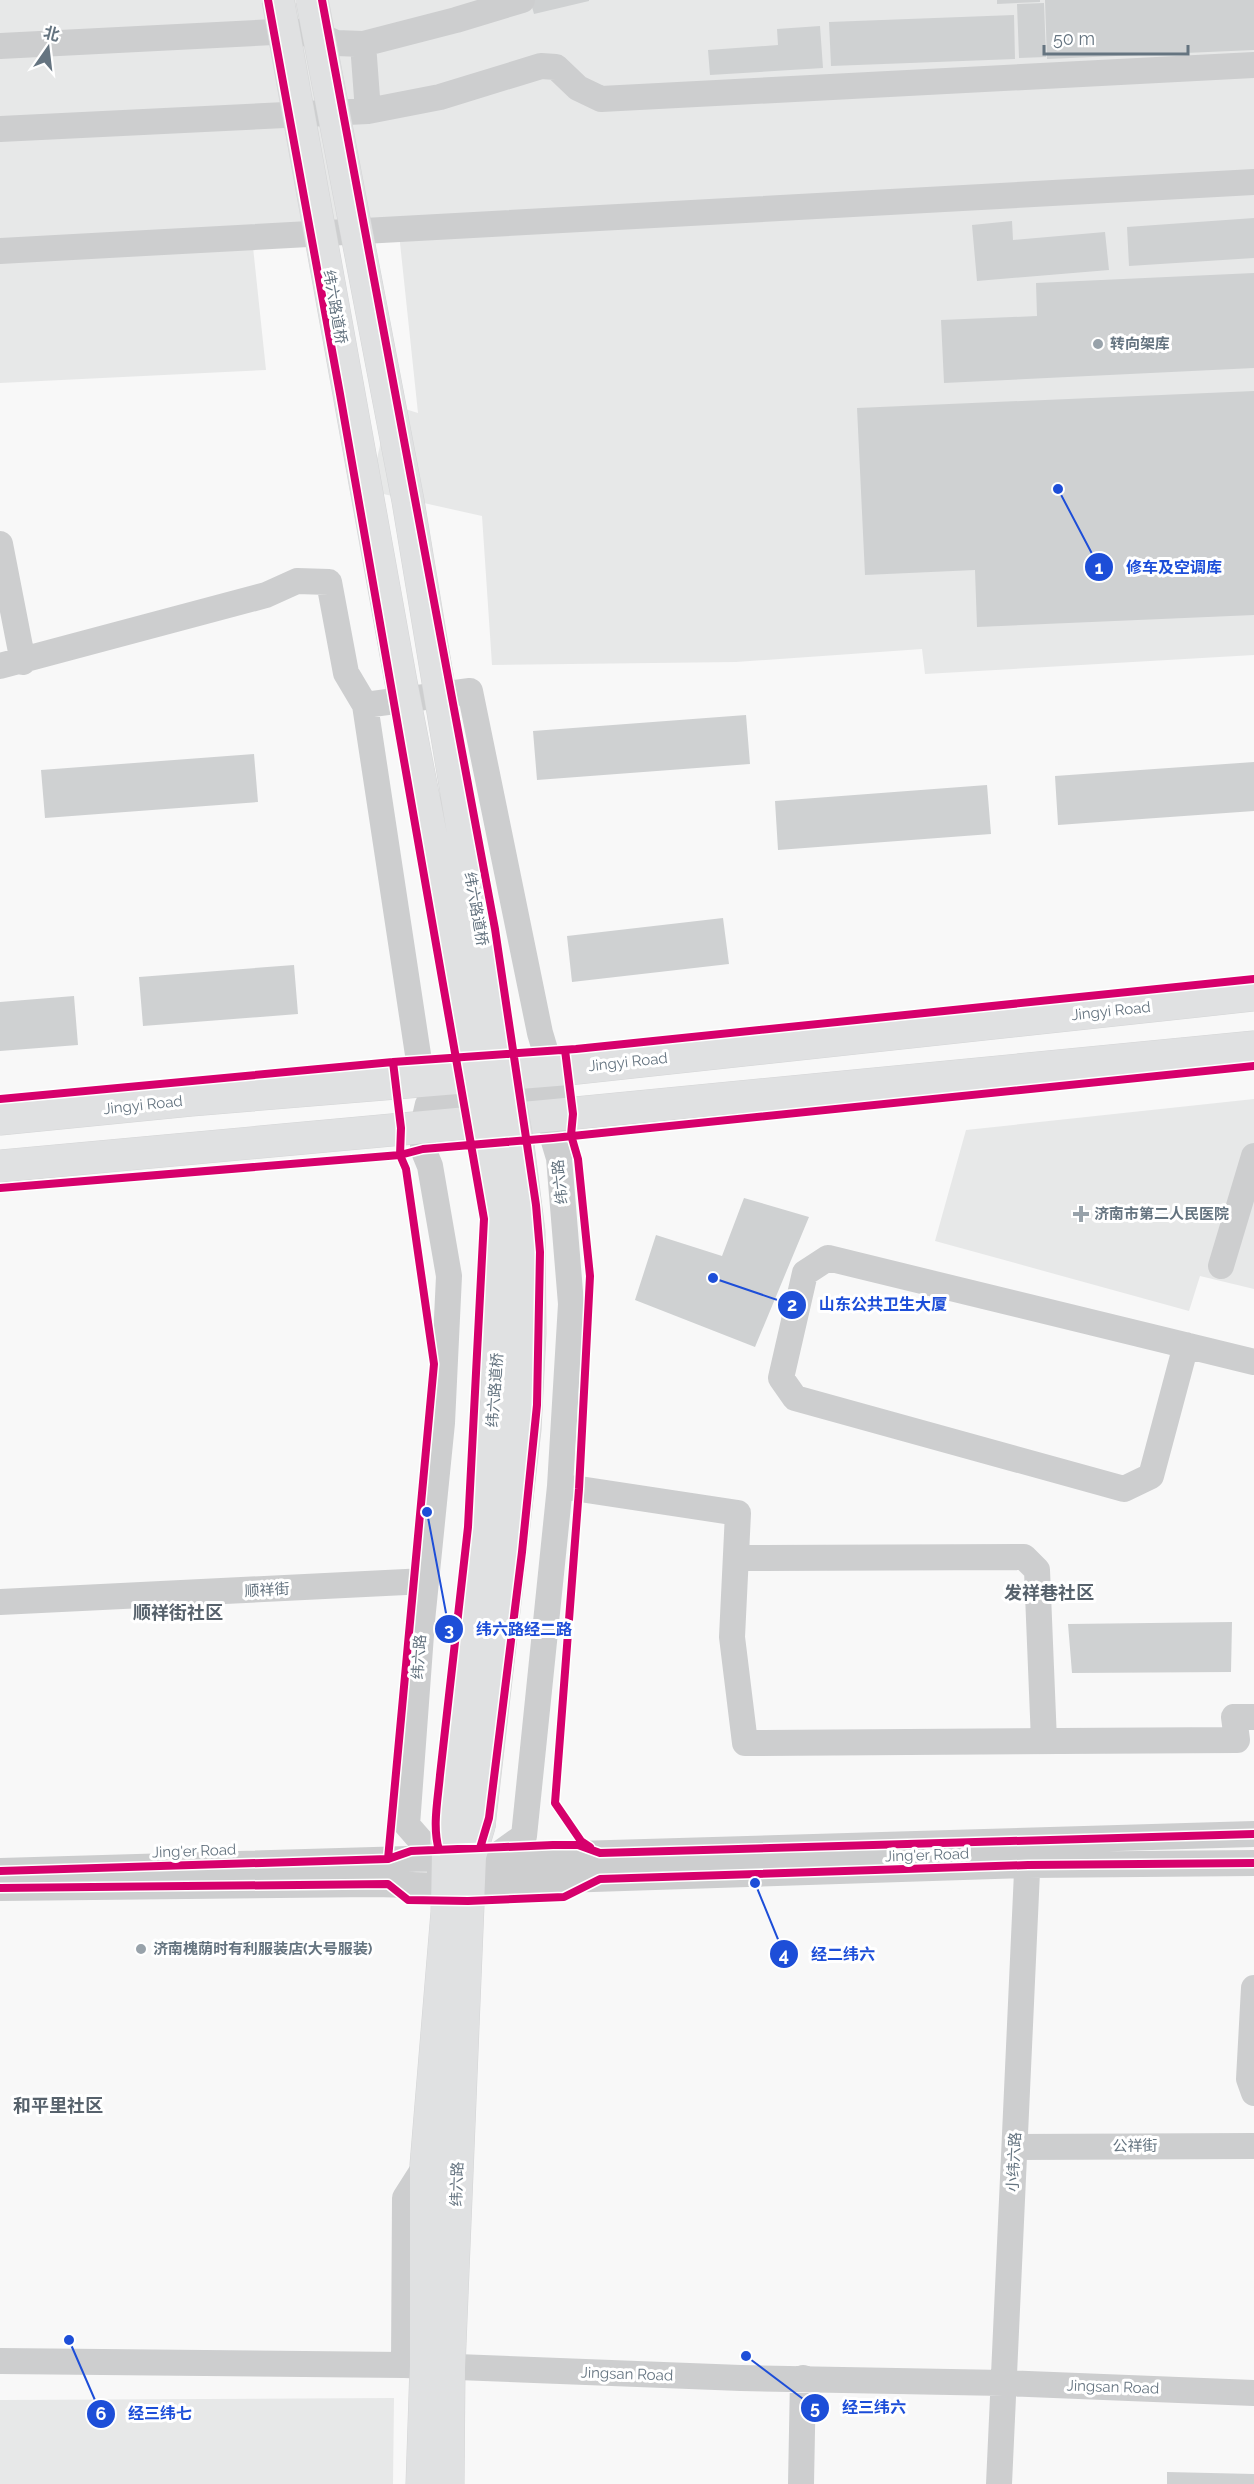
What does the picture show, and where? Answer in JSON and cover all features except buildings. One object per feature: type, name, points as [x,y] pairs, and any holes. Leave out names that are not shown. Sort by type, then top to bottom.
[{"type":"main road","name":"纬六路道桥","points":[[278,0],[401,682],[449,928],[491,1168],[500,1252],[497,1399],[448,1825]]},
{"type":"main road","name":"纬六路道桥","points":[[312,0],[408,501],[477,917],[518,1145],[529,1232],[530,1333],[525,1429],[479,1826]]},
{"type":"main road","name":"Jingyi Road","points":[[0,1119],[551,1070],[1254,995]]},
{"type":"main road","points":[[0,1166],[1254,1047]]},
{"type":"main road","name":"纬六路","points":[[422,2484],[427,2366],[461,1866],[446,1840],[448,1825]]},
{"type":"main road","name":"纬六路","points":[[448,2484],[427,2366],[426,2165],[461,1866],[479,1826]]},
{"type":"street","points":[[0,46],[293,31],[323,37],[336,43],[363,44],[453,10],[522,0]]},
{"type":"street","points":[[363,44],[368,111]]},
{"type":"street","points":[[0,129],[368,111],[440,97],[541,66],[556,67],[578,88],[602,99],[1254,65]]},
{"type":"street","points":[[0,251],[1254,182]]},
{"type":"street","points":[[0,544],[11,664],[266,595],[297,580],[329,582],[346,673],[365,705],[422,1081]]},
{"type":"street","name":"纬六路","points":[[365,705],[470,691],[540,1033],[551,1070],[555,1115],[553,1138],[559,1158],[571,1304],[561,1486],[524,1836],[461,1866],[406,1825],[426,1581],[442,1423],[449,1276],[430,1166],[423,1149],[423,1126]]},
{"type":"street","points":[[423,1126],[428,1104],[541,1095],[551,1070]]},
{"type":"street","points":[[1221,1266],[1254,1156]]},
{"type":"street","points":[[1186,1345],[1151,1476],[1124,1489],[795,1398],[781,1378],[806,1273],[828,1258],[1186,1345],[1254,1362]]},
{"type":"street","points":[[561,1486],[738,1513],[732,1637],[745,1743],[1237,1740],[1234,1717],[1254,1717]]},
{"type":"street","points":[[736,1558],[1024,1557],[1037,1570],[1044,1741]]},
{"type":"street","name":"顺祥街","points":[[0,1602],[426,1581]]},
{"type":"street","name":"Jing'er Road","points":[[0,1870],[461,1866],[1028,1853],[1254,1834]]},
{"type":"street","name":"Jing'er Road","points":[[0,1888],[375,1884],[461,1866],[1028,1853],[1254,1863]]},
{"type":"street","name":"小纬六路","points":[[999,2484],[1028,1853]]},
{"type":"street","points":[[1254,1988],[1249,2079],[1254,2093]]},
{"type":"street","name":"公祥街","points":[[1015,2147],[1254,2146]]},
{"type":"street","name":"Jingsan Road","points":[[0,2361],[427,2366],[1004,2382],[1254,2393]]},
{"type":"street","points":[[801,2484],[803,2378]]},
{"type":"shaded area","points":[[0,0],[1254,0],[1254,655],[925,674],[922,649],[736,662],[492,665],[482,516],[370,491],[389,404],[418,413],[398,224],[0,243]]},
{"type":"shaded area","points":[[253,247],[266,370],[0,383],[0,258]]},
{"type":"shaded area","name":"济南市第二人民医院","points":[[1254,1099],[1254,1289],[1200,1276],[1189,1311],[935,1241],[966,1130]]},
{"type":"shaded area","points":[[394,2398],[393,2484],[0,2484],[0,2400]]},
{"type":"cycle path","points":[[268,0],[340,394],[484,1219],[468,1527],[437,1803],[436,1832],[439,1850]]},
{"type":"cycle path","points":[[322,0],[495,929],[536,1205],[540,1252],[537,1405],[522,1552],[489,1818],[480,1848]]},
{"type":"cycle path","points":[[0,1099],[393,1062],[576,1049],[1254,979]]},
{"type":"cycle path","points":[[565,1050],[573,1114],[571,1135],[578,1159],[590,1276],[579,1489],[555,1803],[581,1841],[590,1847]]},
{"type":"cycle path","points":[[388,1859],[434,1364],[406,1169],[400,1155],[401,1128],[393,1062]]},
{"type":"cycle path","points":[[0,1188],[400,1155],[423,1149],[553,1138],[1254,1066]]},
{"type":"cycle path","points":[[0,1871],[388,1859],[411,1851],[553,1845],[578,1845],[600,1853],[1254,1834]]},
{"type":"cycle path","points":[[0,1888],[388,1884],[408,1900],[468,1901],[564,1897],[600,1879],[1028,1865],[1254,1863]]},
{"type":"place","name":"转向架库","points":[[1098,344]]},
{"type":"place","name":"修车及空调库","points":[[1058,489]]},
{"type":"place","name":"济南市第二人民医院","points":[[1081,1214]]},
{"type":"place","name":"山东公共卫生大厦","points":[[713,1278]]},
{"type":"place","name":"纬六路经二路","points":[[427,1512]]},
{"type":"place","name":"经二纬六","points":[[755,1883]]},
{"type":"place","name":"济南槐荫时有利服装店(大号服装)","points":[[141,1949]]},
{"type":"place","name":"经三纬七","points":[[69,2340]]},
{"type":"place","name":"经三纬六","points":[[746,2356]]},
{"type":"district","name":"发祥巷社区","points":[[1049,1592]]},
{"type":"district","name":"顺祥街社区","points":[[178,1612]]},
{"type":"district","name":"和平里社区","points":[[58,2105]]}]
